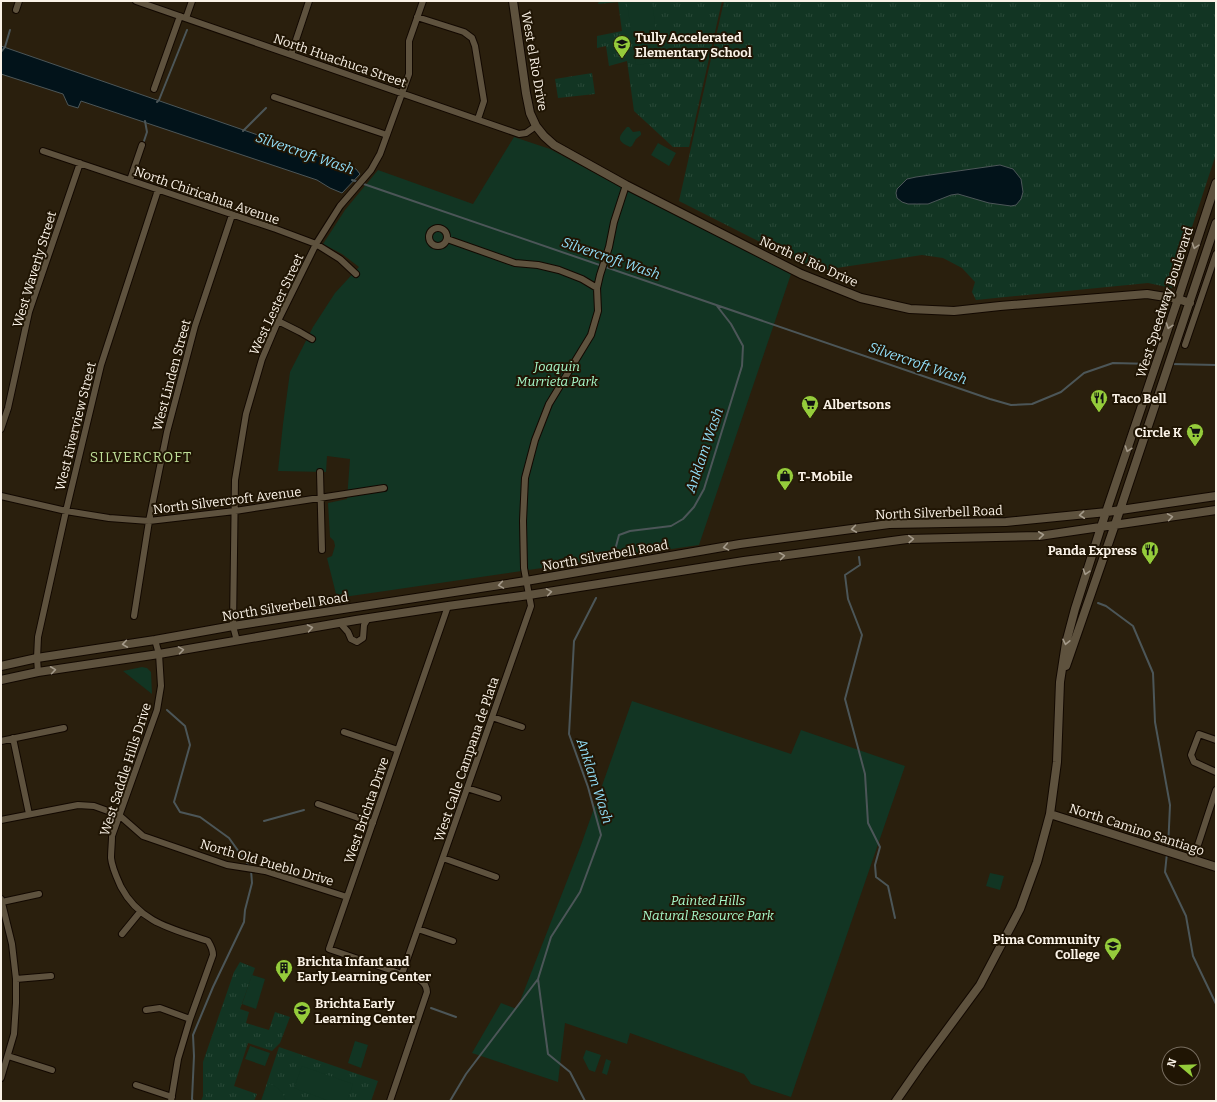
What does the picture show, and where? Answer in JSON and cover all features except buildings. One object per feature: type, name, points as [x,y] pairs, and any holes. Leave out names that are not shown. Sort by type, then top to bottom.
[{"type":"main road","name":"West el Rio Drive","points":[[512,1],[526,93],[530,113],[536,126]]},
{"type":"main road","name":"North el Rio Drive","points":[[536,126],[554,145],[626,185],[801,274],[861,298],[910,309],[954,311],[1148,294],[1178,299],[1190,303]]},
{"type":"main road","name":"West Speedway Boulevard","points":[[896,1101],[980,985],[1020,909],[1037,862],[1050,814],[1057,762],[1060,682],[1066,643],[1075,609],[1101,527],[1153,375],[1216,182]]},
{"type":"main road","name":"West Speedway Boulevard","points":[[1060,682],[1081,626],[1216,223]]},
{"type":"main road","points":[[1140,412],[1152,416]]},
{"type":"main road","name":"North Silverbell Road","points":[[1,666],[37,658],[526,581],[740,544],[889,524],[1006,522],[1107,512],[1216,496]]},
{"type":"main road","name":"North Silverbell Road","points":[[1,680],[38,672],[158,654],[368,618],[529,595],[744,561],[907,539],[1039,536],[1216,510]]},
{"type":"main road","points":[[448,593],[448,606]]},
{"type":"main road","name":"North Camino Santiago","points":[[1050,814],[1216,867]]},
{"type":"street","points":[[16,10],[19,1]]},
{"type":"street","name":"North Huachuca Street","points":[[136,1],[519,134],[526,133],[536,126]]},
{"type":"street","points":[[154,90],[183,17],[192,1]]},
{"type":"street","points":[[291,55],[309,1]]},
{"type":"street","name":"West Lester Street","points":[[237,641],[233,626],[236,480],[246,414],[262,360],[278,321],[316,244],[340,206],[371,170],[380,154],[409,74],[409,41],[423,1]]},
{"type":"street","points":[[418,17],[464,32],[472,38],[475,46],[484,101],[478,119]]},
{"type":"street","points":[[274,97],[387,135]]},
{"type":"street","points":[[130,180],[142,145]]},
{"type":"street","name":"North Chiricahua Avenue","points":[[43,151],[232,214],[316,244],[340,260],[356,274]]},
{"type":"street","name":"West Waverly Street","points":[[1,429],[8,408],[29,312],[80,163]]},
{"type":"street","name":"West Calle Campana de Plata","points":[[402,974],[531,606],[524,568],[523,521],[525,478],[534,440],[549,404],[591,335],[598,311],[597,288],[600,275],[614,222],[626,185]]},
{"type":"street","name":"West Riverview Street","points":[[38,672],[38,637],[101,365],[158,190]]},
{"type":"street","name":"West Linden Street","points":[[134,616],[149,521],[167,432],[195,326],[232,214]]},
{"type":"street","points":[[447,239],[515,263],[559,270],[582,279],[597,288]]},
{"type":"street","points":[[1185,345],[1216,254]]},
{"type":"street","name":"North el Rio Drive","points":[[1190,303],[1198,306]]},
{"type":"street","points":[[278,321],[312,340]]},
{"type":"street","points":[[320,472],[322,550]]},
{"type":"street","name":"North Silvercroft Avenue","points":[[1,496],[66,511],[109,518],[149,521],[235,512],[384,488]]},
{"type":"street","name":"West Brichta Drive","points":[[402,974],[329,949],[448,606]]},
{"type":"street","name":"North Silverbell Road","points":[[340,623],[348,632],[351,639],[357,642],[363,638],[364,625],[368,618]]},
{"type":"street","name":"West Saddle Hills Drive","points":[[155,640],[161,686],[156,710],[112,836],[111,858],[116,877],[126,896],[140,912],[160,924],[208,941],[212,947],[213,955],[190,1019]]},
{"type":"street","points":[[492,717],[522,727]]},
{"type":"street","points":[[1,741],[64,728]]},
{"type":"street","points":[[344,732],[398,750]]},
{"type":"street","points":[[1216,740],[1199,734],[1191,755],[1194,762],[1216,772]]},
{"type":"street","points":[[13,738],[29,814]]},
{"type":"street","points":[[467,788],[498,798]]},
{"type":"street","points":[[1192,860],[1216,790]]},
{"type":"street","points":[[318,804],[373,823]]},
{"type":"street","name":"North Old Pueblo Drive","points":[[1,820],[78,805],[94,806],[119,815],[143,836],[227,865],[273,874],[347,897]]},
{"type":"street","points":[[443,858],[496,877]]},
{"type":"street","points":[[270,881],[273,874]]},
{"type":"street","points":[[1,1078],[14,1034],[16,979],[12,944],[1,900],[39,894]]},
{"type":"street","points":[[122,934],[140,912]]},
{"type":"street","points":[[418,929],[453,941]]},
{"type":"street","points":[[390,1101],[427,992],[426,986],[423,982],[402,974]]},
{"type":"street","points":[[16,979],[51,976]]},
{"type":"street","points":[[136,1085],[172,1099],[178,1059],[190,1019],[160,1008],[146,1010]]},
{"type":"street","points":[[8,1056],[52,1070]]},
{"type":"green space","points":[[599,1],[722,1],[689,147],[673,147],[634,111],[627,61],[609,66],[606,46],[597,48],[597,36],[622,31],[618,2],[598,4]]},
{"type":"green space","points":[[652,1],[660,62],[636,65],[627,3]]},
{"type":"green space","points":[[724,1],[1216,1],[1216,154],[1172,288],[1148,283],[976,300],[972,292],[975,282],[962,268],[943,258],[922,255],[817,271],[679,201]]},
{"type":"green space","points":[[592,73],[595,94],[558,98],[555,79]]},
{"type":"green space","points":[[627,127],[629,127],[633,132],[640,131],[641,133],[641,135],[630,147],[622,143],[620,138]]},
{"type":"green space","name":"Joaquin Murrieta Park","points":[[514,137],[550,149],[622,188],[791,274],[699,545],[337,598],[327,558],[332,556],[335,546],[334,541],[330,537],[328,503],[347,499],[350,459],[327,456],[326,472],[278,471],[290,372],[313,327],[335,293],[359,267],[342,254],[323,244],[345,210],[378,170],[473,204]]},
{"type":"green space","points":[[658,143],[676,153],[669,166],[651,155]]},
{"type":"green space","points":[[142,667],[147,668],[151,672],[152,694],[123,671]]},
{"type":"green space","name":"Painted Hills Natural Resource Park","points":[[632,701],[791,754],[801,730],[905,766],[791,1097],[751,1084],[744,1074],[630,1033],[627,1044],[565,1023],[558,1082],[472,1053],[501,1003],[517,1009],[581,845]]},
{"type":"green space","points":[[990,873],[1004,876],[1000,890],[986,886]]},
{"type":"green space","points":[[240,962],[255,968],[240,1009],[249,1012],[246,1023],[269,1030],[275,1012],[290,1017],[280,1043],[272,1051],[248,1043],[234,1086],[257,1094],[254,1101],[201,1101],[203,1096],[203,1062],[234,972]]},
{"type":"green space","points":[[252,975],[265,979],[256,1009],[242,1004]]},
{"type":"green space","points":[[355,1041],[368,1045],[361,1068],[348,1063]]},
{"type":"green space","points":[[250,1046],[270,1053],[265,1066],[245,1059]]},
{"type":"green space","points":[[279,1047],[378,1081],[371,1101],[261,1101]]},
{"type":"green space","points":[[586,1050],[601,1055],[595,1072],[589,1070],[583,1058]]},
{"type":"green space","points":[[606,1059],[611,1061],[607,1075],[602,1073]]},
{"type":"green space","points":[[302,1066],[353,1084],[347,1101],[329,1101],[294,1088]]},
{"type":"green space","points":[[268,1083],[279,1089],[286,1101],[261,1101]]},
{"type":"water","points":[[1,46],[356,169],[360,174],[342,193],[317,180],[81,101],[78,108],[68,105],[63,94],[1,74]]},
{"type":"water","points":[[1000,165],[1013,169],[1021,179],[1023,192],[1021,199],[1016,205],[1011,206],[989,203],[958,194],[951,195],[928,204],[908,204],[897,198],[897,189],[907,179]]},
{"type":"waterway","points":[[1,52],[5,47],[10,30]]},
{"type":"waterway","points":[[157,102],[187,30]]},
{"type":"waterway","points":[[243,131],[266,108]]},
{"type":"waterway","points":[[144,141],[147,132],[145,121]]},
{"type":"waterway","name":"Silvercroft Wash","points":[[352,180],[1011,405],[1032,404],[1061,392],[1084,373],[1113,363],[1153,364]]},
{"type":"waterway","name":"Anklam Wash","points":[[614,554],[619,535],[630,531],[671,526],[683,519],[694,507],[704,489],[742,366],[743,346],[731,324],[717,306]]},
{"type":"waterway","name":"Silvercroft Wash","points":[[1171,364],[1216,365]]},
{"type":"waterway","points":[[859,557],[860,565],[845,575],[848,599],[862,635],[845,699],[865,774],[868,823],[880,847],[875,865],[876,877],[888,886],[895,918]]},
{"type":"waterway","name":"Anklam Wash","points":[[450,1101],[466,1074],[538,979],[551,937],[580,892],[601,835],[588,787],[569,734],[574,641],[596,598]]},
{"type":"waterway","points":[[1098,603],[1106,606],[1133,626],[1153,673],[1155,722],[1170,805],[1168,849]]},
{"type":"waterway","points":[[167,710],[185,726],[190,745],[174,802],[180,812],[200,817],[229,838],[249,866]]},
{"type":"waterway","points":[[264,821],[304,810]]},
{"type":"waterway","points":[[1167,853],[1165,872],[1186,916],[1193,956],[1216,1004]]},
{"type":"waterway","points":[[193,1101],[193,1035],[213,987],[244,922],[245,910],[252,883],[251,870]]},
{"type":"waterway","points":[[538,979],[548,1054],[570,1072],[585,1101]]},
{"type":"waterway","points":[[431,1008],[456,1017]]},
{"type":"place","name":"Tully Accelerated Elementary School","points":[[622,59]]},
{"type":"place","name":"Taco Bell","points":[[1099,413]]},
{"type":"place","name":"Albertsons","points":[[810,419]]},
{"type":"place","name":"Circle K","points":[[1195,447]]},
{"type":"place","name":"T-Mobile","points":[[785,491]]},
{"type":"place","name":"Panda Express","points":[[1150,565]]},
{"type":"place","name":"Pima Community College","points":[[1113,961]]},
{"type":"place","name":"Brichta Infant and Early Learning Center","points":[[284,983]]},
{"type":"place","name":"Brichta Early Learning Center","points":[[302,1025]]},
{"type":"district","name":"SILVERCROFT","points":[[141,457]]}]
